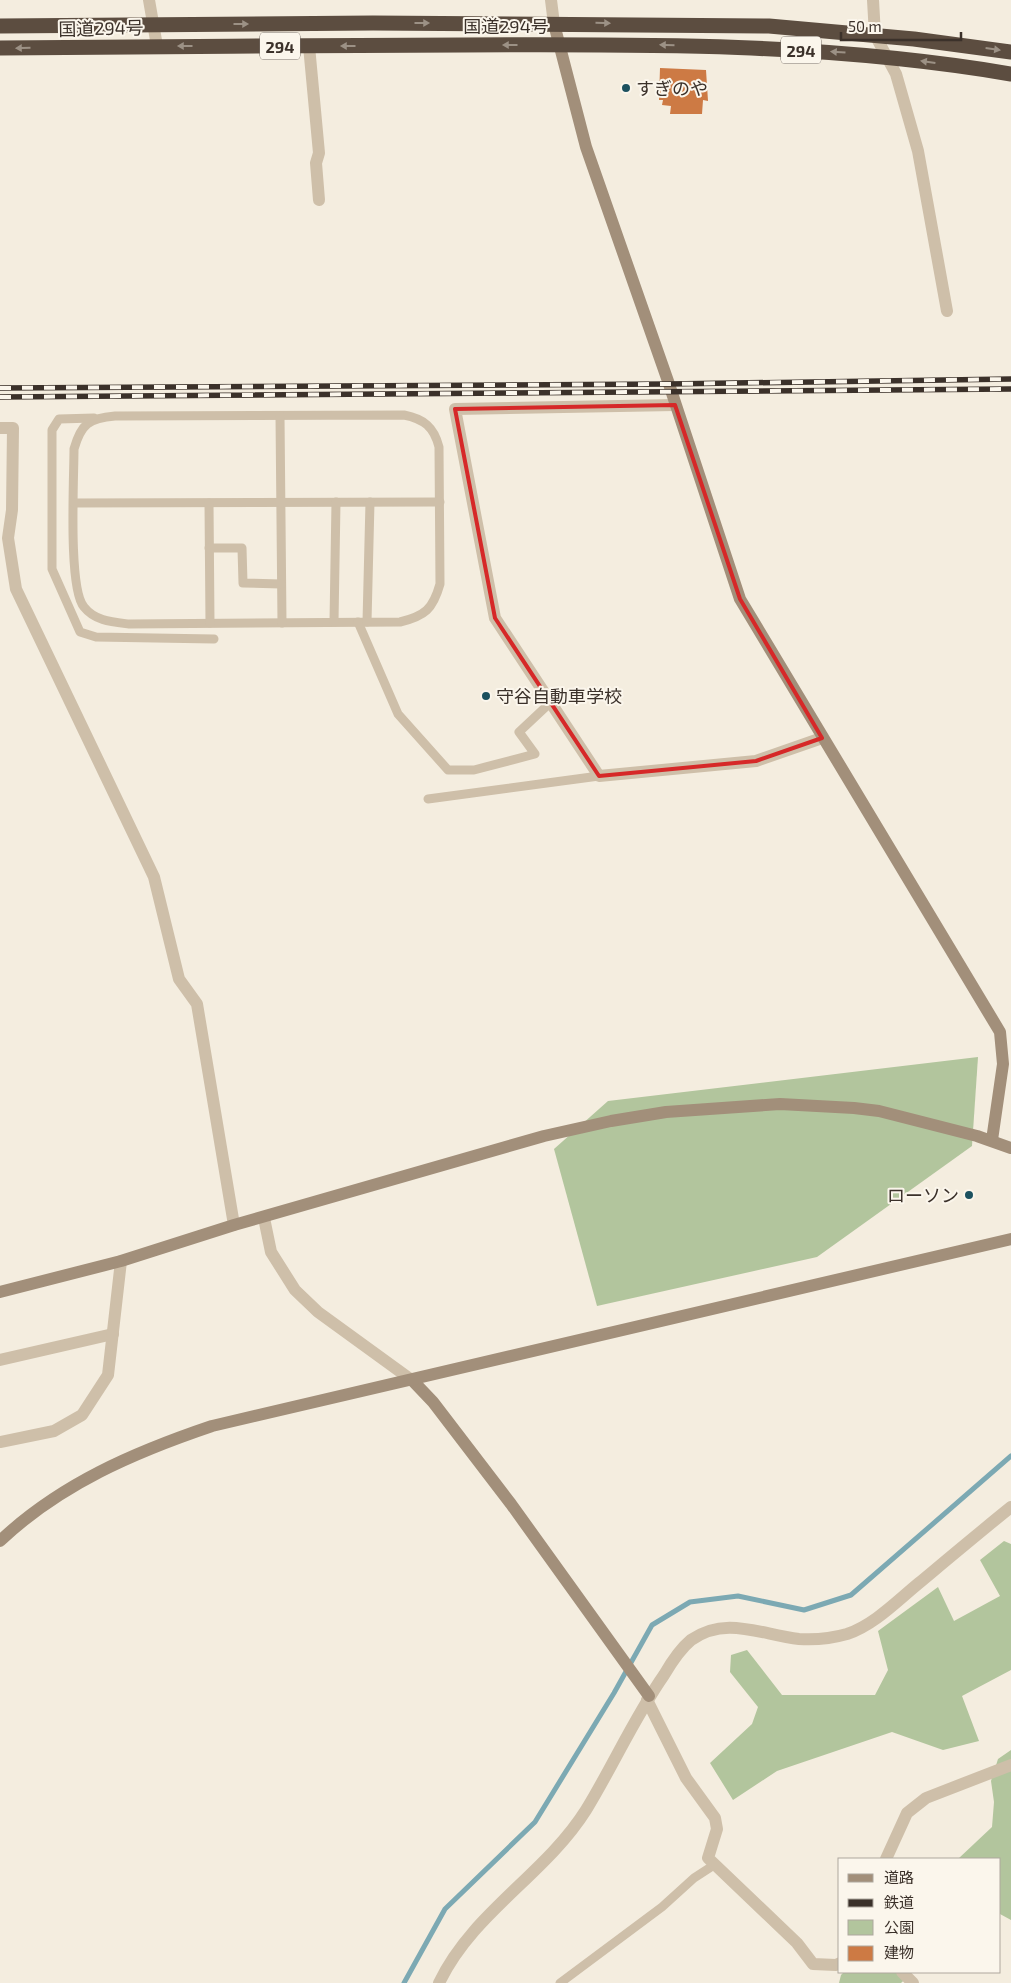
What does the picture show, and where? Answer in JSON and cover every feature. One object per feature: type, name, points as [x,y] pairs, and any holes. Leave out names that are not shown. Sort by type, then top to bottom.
[{"type":"highway","name":"国道294号","points":[[0,26],[554,24],[769,26],[875,35],[1011,52]]},
{"type":"highway","name":"国道294号","points":[[0,48],[559,45],[773,48],[886,57],[1011,74]]},
{"type":"street","points":[[149,0],[157,46]]},
{"type":"street","points":[[551,0],[554,24],[586,147],[740,599],[1000,1032],[1003,1064],[992,1140]]},
{"type":"street","points":[[873,0],[875,35],[896,74],[918,151],[947,311]]},
{"type":"street","points":[[309,46],[319,153],[316,163],[319,200]]},
{"type":"street","points":[[675,405],[455,409],[495,618],[599,776],[756,761],[822,738]]},
{"type":"street","points":[[0,428],[13,428],[12,510],[8,538],[16,589],[154,877],[179,979],[197,1004],[234,1225]]},
{"type":"street","points":[[0,1292],[121,1261],[234,1225],[264,1218],[544,1136],[611,1121],[698,1108],[780,1104],[879,1111],[992,1140],[1011,1148]]},
{"type":"street","points":[[264,1218],[271,1252],[295,1290],[318,1312],[413,1381],[433,1402],[511,1504],[623,1658],[648,1698],[686,1778],[715,1818],[717,1829],[708,1858],[797,1943],[812,1964],[838,1964]]},
{"type":"street","points":[[0,1541],[18,1524],[89,1476],[151,1446],[222,1424],[372,1387],[413,1381],[1011,1239]]},
{"type":"street","points":[[0,1442],[54,1431],[82,1415],[108,1374],[121,1261]]},
{"type":"street","points":[[0,1360],[113,1334]]},
{"type":"street","points":[[439,1983],[450,1959],[472,1932],[568,1835],[586,1810],[648,1698],[675,1658],[690,1641],[716,1628],[742,1627],[800,1639],[848,1634],[878,1617],[1011,1507]]},
{"type":"street","points":[[886,1858],[906,1813],[926,1798],[1011,1765]]},
{"type":"street","points":[[903,1973],[913,1983]]},
{"type":"lane","points":[[102,417],[88,422],[78,433],[74,449],[75,584],[83,607],[96,618],[129,624],[400,622],[418,618],[434,602],[440,584],[440,447],[434,432],[420,418],[404,415],[102,417],[59,419],[52,430],[52,569],[80,632],[96,637],[214,639]]},
{"type":"lane","points":[[280,416],[282,623]]},
{"type":"lane","points":[[209,502],[210,623]]},
{"type":"lane","points":[[334,622],[336,502]]},
{"type":"lane","points":[[367,622],[370,502]]},
{"type":"lane","points":[[74,503],[440,502]]},
{"type":"lane","points":[[209,548],[242,548],[243,583],[281,584]]},
{"type":"lane","points":[[358,622],[398,714],[448,770],[474,770],[535,754],[519,732],[551,702]]},
{"type":"lane","points":[[428,800],[599,776]]},
{"type":"lane","points":[[560,1983],[662,1907],[694,1878],[714,1865]]},
{"type":"highlighted area","points":[[675,405],[740,599],[822,738],[756,761],[599,776],[495,618],[455,409]]},
{"type":"green space","points":[[978,1057],[972,1146],[817,1257],[597,1306],[554,1149],[608,1101]]},
{"type":"green space","points":[[1004,1541],[1011,1544],[1011,1670],[962,1696],[979,1741],[943,1750],[892,1732],[777,1771],[733,1800],[710,1763],[752,1724],[758,1707],[730,1672],[731,1655],[747,1650],[782,1695],[875,1695],[888,1670],[878,1631],[938,1587],[954,1621],[1000,1596],[980,1560]]},
{"type":"green space","points":[[1011,1750],[1011,1920],[1001,1915],[1001,1858],[959,1858],[992,1827],[994,1802],[991,1781],[998,1759]]},
{"type":"green space","points":[[843,1973],[912,1973],[901,1983],[839,1983]]},
{"type":"building","points":[[660,68],[706,70],[708,101],[703,100],[702,114],[670,114],[671,106],[662,105],[663,100],[659,100]]},
{"type":"waterway","points":[[404,1983],[445,1909],[535,1822],[614,1693],[652,1625],[690,1602],[738,1596],[804,1610],[851,1595],[1011,1456]]},
{"type":"railway","points":[[0,388],[669,384],[1011,379]]},
{"type":"railway","points":[[0,397],[1011,389]]},
{"type":"place","name":"すぎのや","points":[[626,88]]},
{"type":"place","name":"守谷自動車学校","points":[[486,696]]},
{"type":"place","name":"ローソン","points":[[969,1195]]}]
